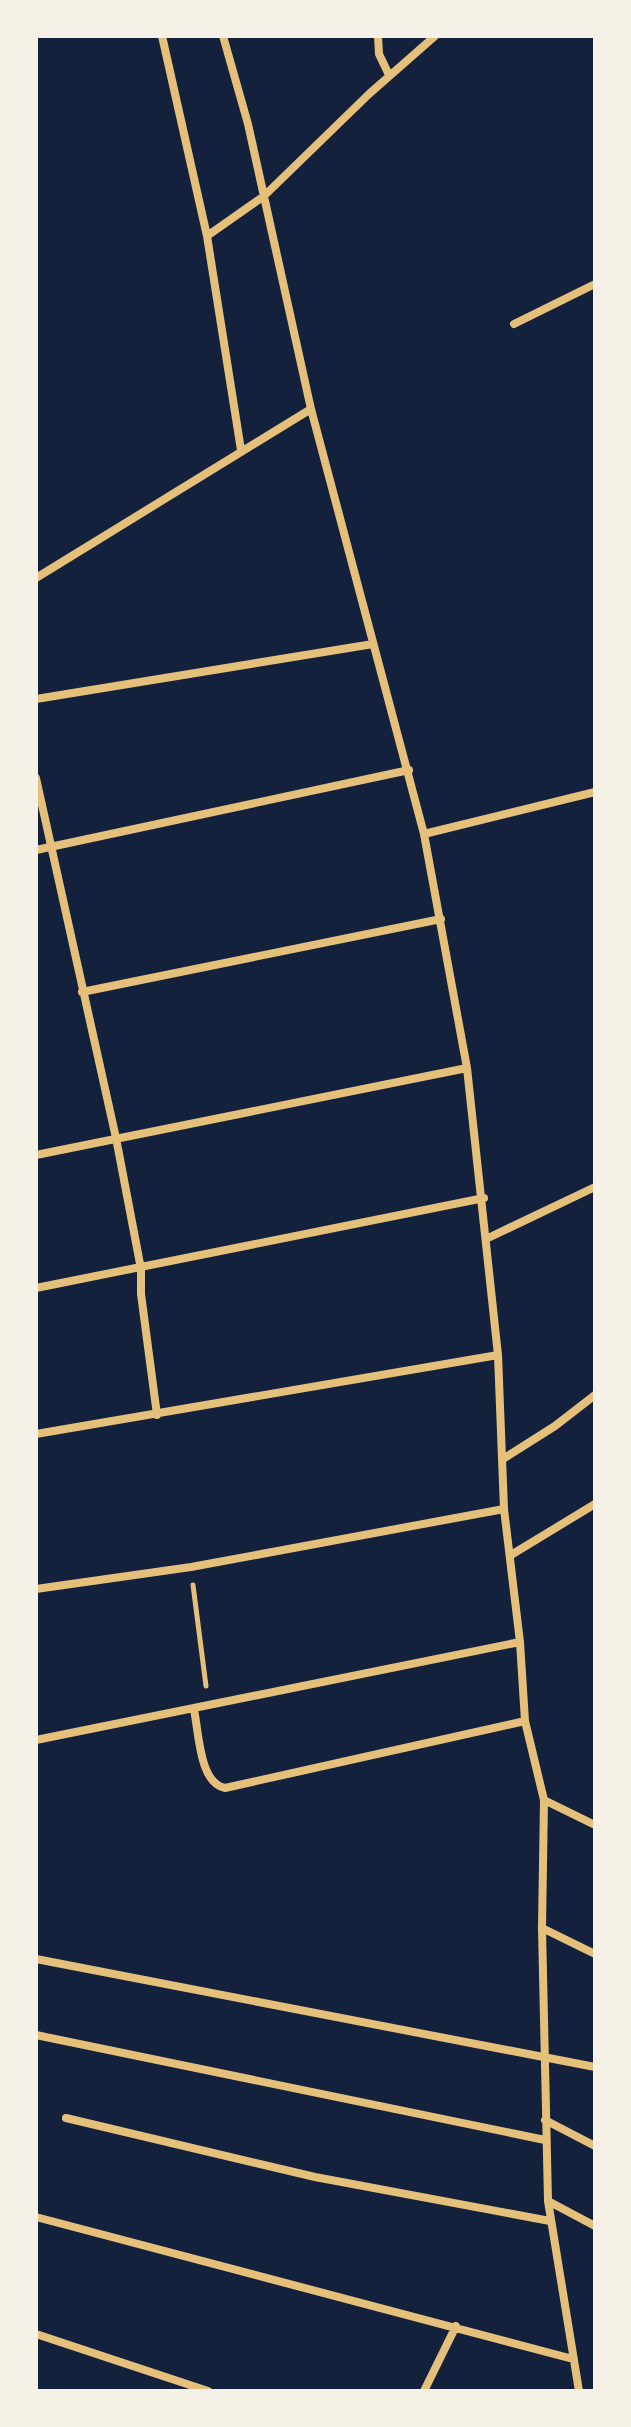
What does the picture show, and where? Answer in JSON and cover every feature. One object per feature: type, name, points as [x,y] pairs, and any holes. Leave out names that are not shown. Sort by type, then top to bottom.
[{"type":"street","points":[[162,36],[207,236],[241,450]]},
{"type":"street","points":[[223,36],[264,196],[311,409],[409,770],[441,919],[467,1068],[484,1198],[498,1355],[504,1509],[520,1642],[525,1721],[544,1800],[542,1928],[548,2201],[579,2391]]},
{"type":"street","points":[[378,36],[379,54],[389,75]]},
{"type":"street","points":[[207,236],[264,196],[389,75],[435,36]]},
{"type":"street","points":[[514,324],[595,284]]},
{"type":"street","points":[[36,578],[311,409]]},
{"type":"street","points":[[36,699],[373,644]]},
{"type":"street","points":[[36,850],[409,770]]},
{"type":"street","points":[[36,778],[116,1138],[141,1269],[157,1415]]},
{"type":"street","points":[[424,834],[595,792]]},
{"type":"street","points":[[82,992],[441,919]]},
{"type":"street","points":[[36,1155],[467,1068]]},
{"type":"street","points":[[486,1239],[595,1187]]},
{"type":"street","points":[[36,1288],[484,1198]]},
{"type":"street","points":[[36,1434],[498,1355]]},
{"type":"street","points":[[503,1459],[555,1426],[595,1395]]},
{"type":"street","points":[[511,1555],[595,1504]]},
{"type":"street","points":[[36,1589],[191,1567],[504,1509]]},
{"type":"street","points":[[36,1740],[520,1642]]},
{"type":"street","points":[[194,1710],[207,1776],[216,1786],[225,1788],[525,1721]]},
{"type":"street","points":[[544,1800],[595,1825]]},
{"type":"street","points":[[542,1928],[595,1954]]},
{"type":"street","points":[[36,1959],[546,2055],[595,2067]]},
{"type":"street","points":[[36,2035],[545,2140]]},
{"type":"street","points":[[66,2118],[315,2177],[550,2221]]},
{"type":"street","points":[[545,2120],[595,2146]]},
{"type":"street","points":[[548,2201],[595,2226]]},
{"type":"street","points":[[36,2217],[573,2359]]},
{"type":"street","points":[[424,2391],[456,2326]]},
{"type":"street","points":[[36,2334],[208,2391]]},
{"type":"path","points":[[191,1567],[208,1707]]}]
